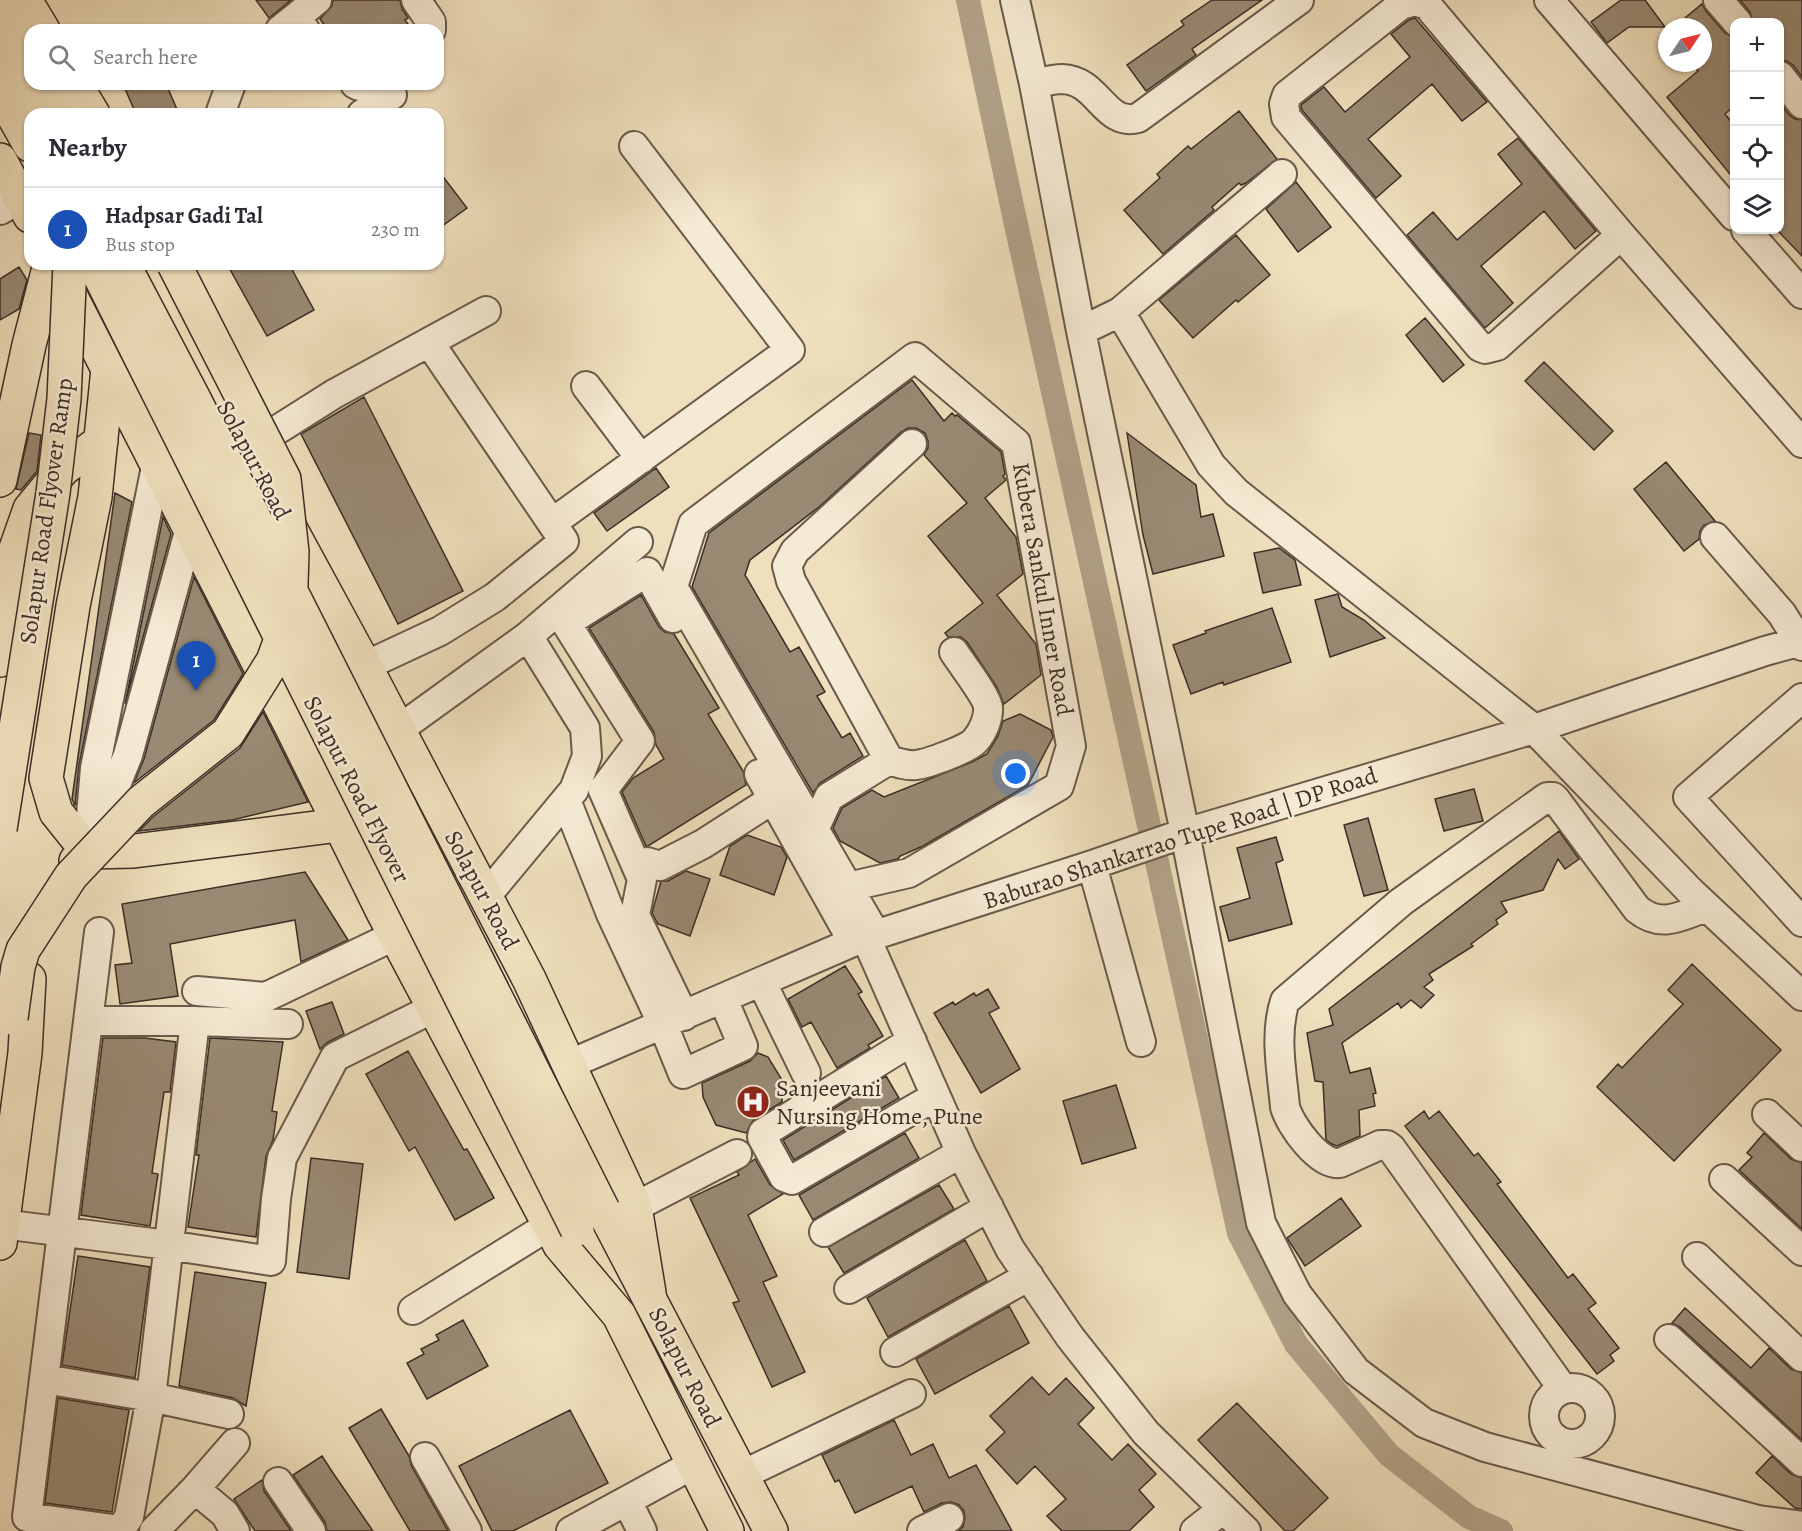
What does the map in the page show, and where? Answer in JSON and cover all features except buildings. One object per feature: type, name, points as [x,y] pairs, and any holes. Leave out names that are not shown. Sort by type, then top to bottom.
[{"type":"main road","points":[[1,0],[24,40]]},
{"type":"main road","points":[[25,0],[39,24]]},
{"type":"main road","points":[[0,44],[24,86]]},
{"type":"main road","points":[[26,90],[37,108]]},
{"type":"main road","points":[[53,90],[64,108]]},
{"type":"main road","points":[[79,90],[89,108]]},
{"type":"main road","points":[[0,92],[24,135]]},
{"type":"main road","points":[[0,160],[17,208]]},
{"type":"main road","points":[[0,480],[29,345],[50,270]]},
{"type":"main road","points":[[55,270],[157,462],[339,825],[434,1008],[563,1227]]},
{"type":"main road","name":"Solapur Road Flyover Ramp","points":[[0,829],[53,493],[64,399],[70,270]]},
{"type":"main road","name":"Solapur Road Flyover","points":[[97,270],[563,1227],[619,1315]]},
{"type":"main road","name":"Solapur Road Flyover","points":[[126,270],[619,1208],[650,1301]]},
{"type":"main road","name":"Solapur Road","points":[[155,270],[247,449],[486,896],[570,1064],[619,1208]]},
{"type":"main road","points":[[0,1112],[18,967],[23,950],[71,876],[141,802],[228,733],[273,661],[290,615],[292,552],[284,479],[177,270]]},
{"type":"main road","points":[[108,369],[187,333]]},
{"type":"main road","points":[[88,852],[56,812],[46,778],[73,606],[95,497],[108,369]]},
{"type":"main road","points":[[0,660],[7,547],[30,509],[63,469],[101,441]]},
{"type":"main road","points":[[1,1233],[25,1053],[27,999],[34,940],[42,908],[63,870],[88,852],[134,851],[339,825]]},
{"type":"main road","name":"Solapur Road","points":[[650,1301],[771,1531]]},
{"type":"main road","name":"Solapur Road","points":[[619,1315],[727,1531]]},
{"type":"street","points":[[296,24],[317,0]]},
{"type":"street","points":[[416,0],[431,24]]},
{"type":"street","points":[[1015,0],[1034,84],[1082,331],[1177,836],[1261,1223],[1297,1294],[1356,1371],[1424,1423],[1485,1447],[1758,1520],[1802,1526]]},
{"type":"street","points":[[1034,84],[1061,79],[1074,81],[1088,88],[1116,117],[1130,120],[1138,118],[1299,0]]},
{"type":"street","points":[[1549,0],[1730,211]]},
{"type":"street","points":[[1718,0],[1734,18]]},
{"type":"street","points":[[1621,235],[1497,346],[1485,349],[1480,347],[1286,117],[1284,104],[1287,95],[1401,5],[1415,1],[1427,5],[1621,235],[1802,443]]},
{"type":"street","points":[[1784,82],[1802,104]]},
{"type":"street","points":[[221,108],[229,90]]},
{"type":"street","points":[[367,108],[382,90]]},
{"type":"street","points":[[552,523],[790,350],[634,146]]},
{"type":"street","points":[[1082,331],[1120,312],[1282,174]]},
{"type":"street","points":[[1750,234],[1802,294]]},
{"type":"street","points":[[247,449],[334,394],[486,311]]},
{"type":"street","points":[[1120,312],[1211,465],[1236,492],[1534,729],[1698,899],[1802,996]]},
{"type":"street","points":[[364,666],[440,631],[495,597],[564,541],[429,342]]},
{"type":"street","name":"Kubera Sankul Inner Road","points":[[848,887],[909,873],[1059,786],[1071,746],[1016,443],[915,357],[693,524],[674,587],[848,887],[865,938]]},
{"type":"street","points":[[586,386],[641,459]]},
{"type":"street","points":[[912,444],[795,551],[787,566],[791,581],[889,760],[904,765],[918,765],[937,760],[974,743],[983,729],[988,705],[954,652]]},
{"type":"street","points":[[88,852],[95,768],[157,462]]},
{"type":"street","points":[[88,852],[128,755],[190,528]]},
{"type":"street","points":[[1715,537],[1782,614],[1801,643]]},
{"type":"street","points":[[398,730],[528,636],[638,542]]},
{"type":"street","points":[[723,999],[743,1046],[683,1074],[673,1021],[635,915],[642,879],[603,790],[640,741],[566,622],[647,572],[773,799],[865,938],[961,1153],[1010,1249],[1070,1337],[1146,1433],[1246,1531]]},
{"type":"street","points":[[486,896],[574,790],[587,756],[585,728],[528,636]]},
{"type":"street","name":"Baburao Shankarrao Tupe Road | DP Road","points":[[570,1064],[865,938],[1092,866],[1177,836],[1534,729],[1766,651],[1801,643]]},
{"type":"street","points":[[1802,698],[1688,797],[1802,922]]},
{"type":"street","points":[[814,830],[829,797],[889,760]]},
{"type":"street","points":[[1563,1389],[1392,1148],[1380,1145],[1340,1163],[1332,1164],[1325,1161],[1296,1131],[1288,1118],[1285,1107],[1278,1028],[1285,1001],[1401,903],[1547,797],[1553,797],[1556,800],[1637,909],[1644,915],[1660,900],[1698,899]]},
{"type":"street","points":[[647,862],[660,866],[703,844],[773,799]]},
{"type":"street","points":[[566,800],[611,914],[673,1021]]},
{"type":"street","points":[[1092,866],[1141,1042]]},
{"type":"street","points":[[99,932],[27,1517],[120,1530],[129,1517],[151,1397],[195,1021]]},
{"type":"street","points":[[197,991],[266,997],[396,935]]},
{"type":"street","points":[[762,983],[806,1073]]},
{"type":"street","points":[[1,1233],[62,1232],[271,1261],[282,1158],[335,1057],[434,1008]]},
{"type":"street","points":[[88,1021],[288,1024]]},
{"type":"street","points":[[912,1041],[763,1132],[762,1137],[784,1177],[792,1180],[936,1096]]},
{"type":"street","points":[[1767,1114],[1802,1147]]},
{"type":"street","points":[[824,1232],[961,1153]]},
{"type":"street","points":[[619,1208],[737,1154]]},
{"type":"street","points":[[1724,1179],[1802,1251]]},
{"type":"street","points":[[849,1289],[989,1207]]},
{"type":"street","points":[[413,1310],[563,1227]]},
{"type":"street","points":[[1696,1257],[1802,1357]]},
{"type":"street","points":[[895,1352],[1029,1276]]},
{"type":"street","points":[[1669,1339],[1802,1462]]},
{"type":"street","points":[[44,1379],[151,1397],[229,1414]]},
{"type":"street","points":[[742,1476],[911,1394]]},
{"type":"street","points":[[154,1531],[236,1443]]},
{"type":"street","points":[[425,1457],[467,1531]]},
{"type":"street","points":[[571,1531],[694,1464]]},
{"type":"street","points":[[278,1482],[311,1531]]},
{"type":"street","points":[[195,1489],[225,1514],[235,1531]]},
{"type":"street","points":[[627,1501],[642,1531]]},
{"type":"street","points":[[1195,1531],[1223,1509]]},
{"type":"street","points":[[922,1531],[949,1518]]},
{"type":"waterway","points":[[968,0],[1239,1233],[1296,1344],[1389,1455],[1469,1517],[1501,1531]]},
{"type":"place","name":"Hadpsar Gadi Tal","points":[[196,691]]},
{"type":"place","name":"Sanjeevani Nursing Home, Pune","points":[[753,1102]]}]
